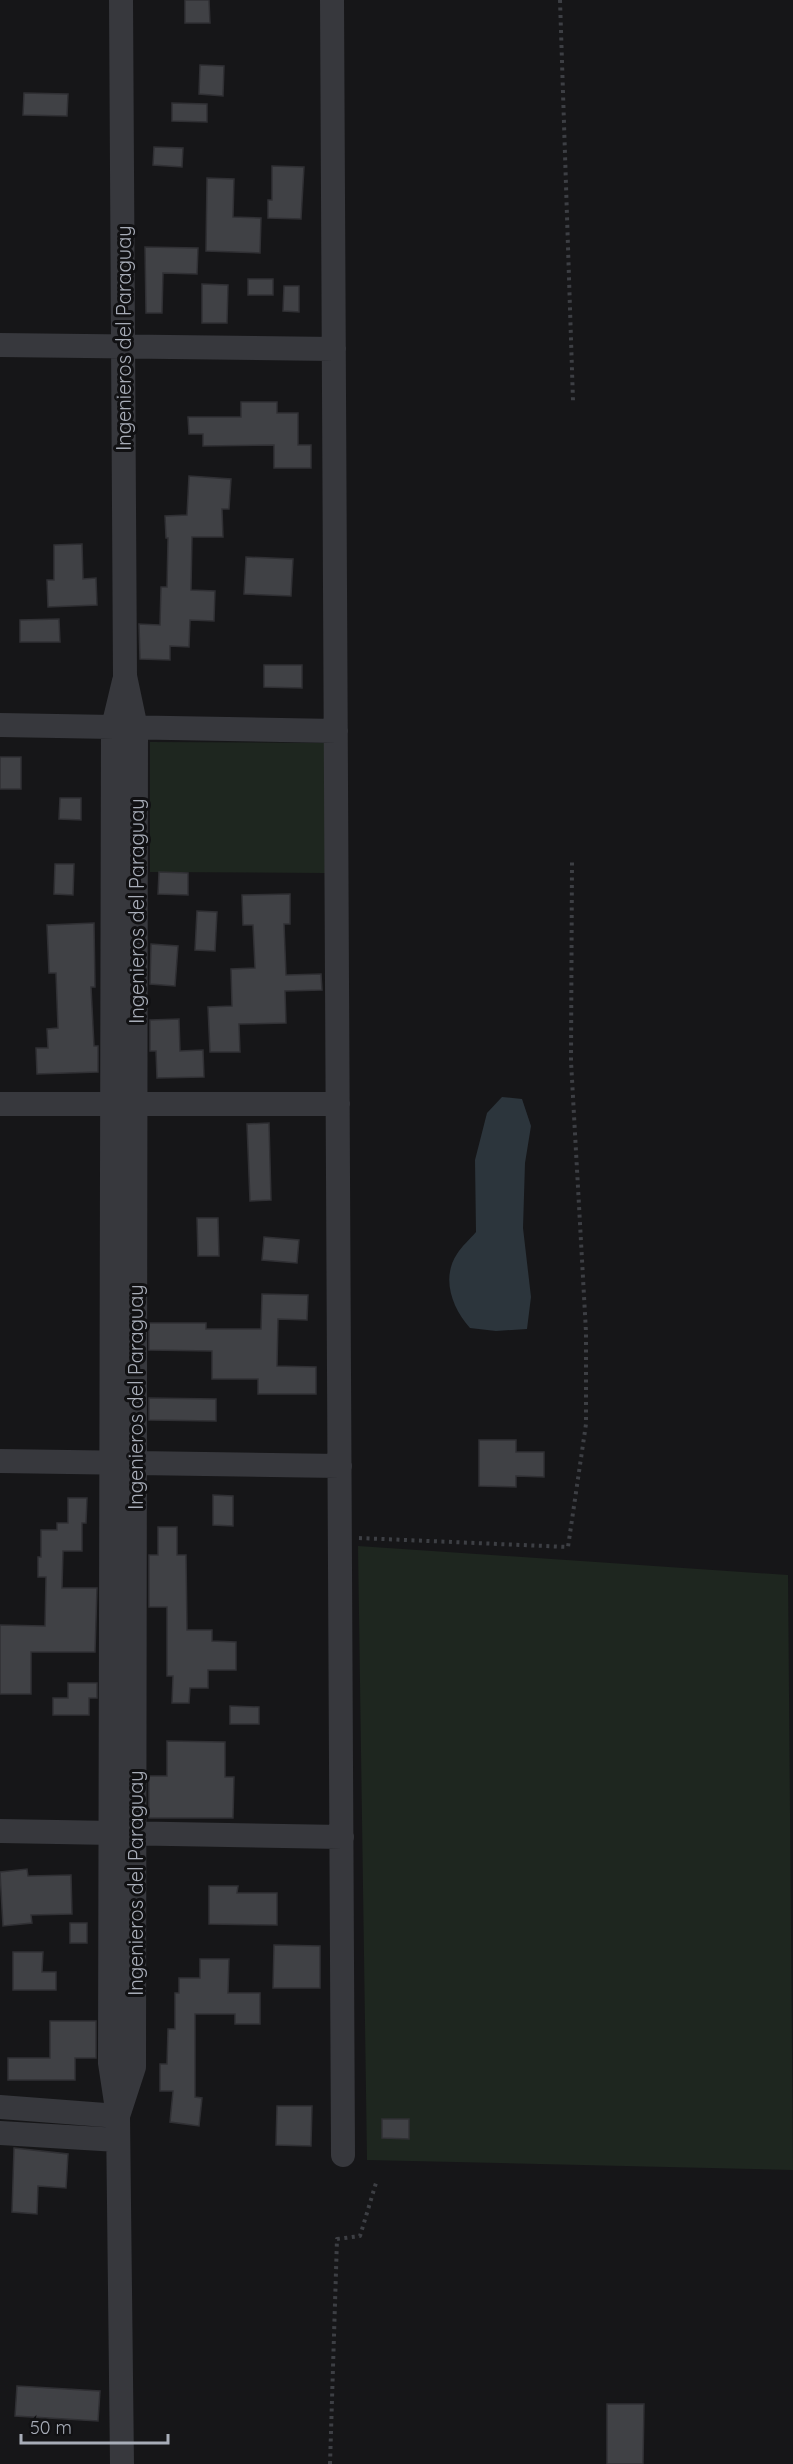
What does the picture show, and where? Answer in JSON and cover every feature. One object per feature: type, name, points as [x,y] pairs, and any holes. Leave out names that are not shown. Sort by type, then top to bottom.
[{"type":"street","name":"Ingenieros del Paraguay","points":[[118,2116],[134,2067],[135,1834],[135,1463],[124,1104],[125,676],[121,0]]},
{"type":"street","points":[[332,0],[343,2155]]},
{"type":"street","points":[[0,345],[334,349]]},
{"type":"street","points":[[0,725],[336,731]]},
{"type":"street","points":[[0,1104],[338,1104]]},
{"type":"street","name":"Ingenieros del Paraguay","points":[[122,2464],[118,2116],[110,2063],[110,1833],[111,1462],[124,1104]]},
{"type":"street","points":[[0,1461],[340,1466]]},
{"type":"street","points":[[0,1832],[342,1837]]},
{"type":"street","points":[[0,2108],[118,2116]]},
{"type":"street","points":[[0,2133],[118,2139]]},
{"type":"path","points":[[560,0],[573,401]]},
{"type":"path","points":[[340,1537],[568,1547],[586,1424],[586,1343],[581,1212],[571,1061],[572,861]]},
{"type":"path","points":[[330,2464],[337,2239],[360,2236],[376,2182]]},
{"type":"shaded area","points":[[150,742],[325,743],[325,873],[150,872]]},
{"type":"shaded area","points":[[502,1097],[522,1099],[531,1126],[525,1163],[523,1228],[531,1297],[527,1329],[496,1331],[470,1328],[458,1311],[449,1283],[452,1263],[476,1232],[475,1160],[487,1113]]},
{"type":"shaded area","points":[[358,1546],[788,1575],[793,2170],[367,2160]]},
{"type":"building","points":[[185,0],[209,0],[210,23],[185,23]]},
{"type":"building","points":[[200,65],[224,66],[223,96],[199,94]]},
{"type":"building","points":[[24,93],[68,94],[67,116],[23,115]]},
{"type":"building","points":[[172,103],[207,104],[207,122],[172,121]]},
{"type":"building","points":[[154,147],[183,148],[182,167],[153,165]]},
{"type":"building","points":[[272,166],[304,167],[301,219],[268,218],[268,200],[272,200]]},
{"type":"building","points":[[207,178],[234,179],[233,217],[261,218],[260,253],[206,251]]},
{"type":"building","points":[[145,247],[198,248],[197,274],[163,273],[162,313],[146,313]]},
{"type":"building","points":[[248,279],[273,279],[273,295],[248,295]]},
{"type":"building","points":[[202,284],[228,285],[227,323],[202,323]]},
{"type":"building","points":[[284,286],[299,286],[299,312],[283,311]]},
{"type":"building","points":[[241,402],[277,402],[277,413],[298,413],[298,445],[311,445],[311,468],[274,468],[274,445],[203,446],[203,434],[189,434],[188,417],[241,417]]},
{"type":"building","points":[[189,476],[231,479],[229,509],[222,509],[223,537],[192,537],[191,590],[215,591],[214,621],[190,620],[189,647],[170,646],[170,660],[140,659],[139,624],[160,625],[161,587],[167,587],[168,538],[166,538],[165,516],[187,515]]},
{"type":"building","points":[[82,544],[83,579],[96,578],[97,605],[48,607],[47,580],[54,580],[54,545]]},
{"type":"building","points":[[246,557],[293,559],[291,596],[244,594]]},
{"type":"building","points":[[59,619],[60,642],[20,642],[20,620]]},
{"type":"building","points":[[264,665],[302,665],[302,688],[264,687]]},
{"type":"building","points":[[0,757],[21,757],[21,789],[0,789]]},
{"type":"building","points":[[60,798],[81,798],[81,820],[59,819]]},
{"type":"building","points":[[55,864],[74,864],[73,895],[54,894]]},
{"type":"building","points":[[159,872],[188,873],[188,895],[158,894]]},
{"type":"building","points":[[290,894],[290,924],[284,924],[286,975],[321,974],[322,990],[285,991],[286,1023],[239,1024],[240,1052],[210,1052],[208,1007],[232,1006],[231,969],[255,968],[253,925],[243,925],[242,895]]},
{"type":"building","points":[[197,911],[217,912],[215,951],[195,950]]},
{"type":"building","points":[[94,923],[95,987],[91,987],[94,1046],[98,1046],[98,1072],[37,1074],[36,1048],[48,1048],[47,1029],[58,1028],[56,973],[49,973],[47,925]]},
{"type":"building","points":[[151,944],[178,946],[175,986],[150,984]]},
{"type":"building","points":[[179,1019],[180,1051],[203,1050],[204,1077],[157,1078],[156,1051],[150,1051],[150,1020]]},
{"type":"building","points":[[269,1123],[271,1200],[250,1201],[247,1124]]},
{"type":"building","points":[[197,1218],[218,1218],[219,1256],[198,1256]]},
{"type":"building","points":[[264,1237],[299,1240],[297,1263],[262,1260]]},
{"type":"building","points":[[262,1294],[308,1295],[307,1320],[278,1319],[277,1366],[316,1367],[316,1394],[258,1394],[258,1379],[212,1379],[212,1351],[149,1350],[149,1323],[206,1323],[206,1329],[261,1329]]},
{"type":"building","points":[[149,1398],[216,1399],[216,1421],[149,1420]]},
{"type":"building","points":[[479,1440],[516,1440],[516,1452],[544,1452],[544,1477],[516,1476],[516,1487],[479,1486]]},
{"type":"building","points":[[213,1495],[233,1496],[233,1526],[213,1525]]},
{"type":"building","points":[[68,1498],[87,1498],[86,1523],[82,1523],[82,1551],[63,1551],[62,1588],[97,1588],[95,1652],[31,1652],[31,1694],[0,1694],[0,1625],[45,1626],[46,1577],[38,1577],[41,1530],[57,1530],[57,1523],[68,1523]]},
{"type":"building","points":[[158,1527],[177,1527],[177,1555],[186,1555],[187,1630],[212,1630],[212,1641],[236,1642],[236,1670],[208,1670],[208,1688],[190,1688],[189,1703],[172,1703],[173,1676],[167,1676],[167,1607],[149,1607],[149,1555],[158,1555]]},
{"type":"building","points":[[68,1683],[97,1683],[97,1698],[89,1698],[89,1715],[53,1715],[53,1698],[68,1698]]},
{"type":"building","points":[[230,1706],[259,1707],[259,1724],[230,1724]]},
{"type":"building","points":[[167,1741],[225,1742],[225,1777],[234,1777],[233,1818],[149,1818],[149,1776],[167,1776]]},
{"type":"building","points":[[27,1869],[28,1876],[71,1875],[72,1914],[31,1915],[32,1923],[3,1926],[0,1872]]},
{"type":"building","points":[[209,1886],[238,1886],[237,1893],[277,1893],[277,1925],[209,1924]]},
{"type":"building","points":[[70,1923],[87,1923],[87,1943],[70,1943]]},
{"type":"building","points":[[274,1945],[320,1946],[320,1988],[273,1988]]},
{"type":"building","points":[[13,1952],[43,1952],[42,1972],[56,1972],[56,1990],[13,1990]]},
{"type":"building","points":[[200,1959],[229,1959],[228,1993],[260,1993],[260,2024],[235,2024],[235,2014],[195,2014],[195,2097],[202,2098],[199,2126],[170,2122],[173,2091],[160,2091],[160,2064],[167,2064],[168,2029],[175,2029],[175,1993],[179,1993],[179,1978],[200,1978]]},
{"type":"building","points":[[50,2021],[96,2021],[96,2058],[75,2058],[75,2080],[8,2080],[8,2058],[50,2058]]},
{"type":"building","points":[[277,2106],[312,2106],[311,2146],[276,2145]]},
{"type":"building","points":[[382,2119],[409,2119],[409,2139],[382,2138]]},
{"type":"building","points":[[14,2148],[68,2154],[66,2188],[38,2186],[37,2214],[12,2212]]},
{"type":"building","points":[[17,2386],[100,2391],[98,2421],[15,2416]]},
{"type":"building","points":[[607,2404],[644,2404],[643,2464],[607,2464]]}]
